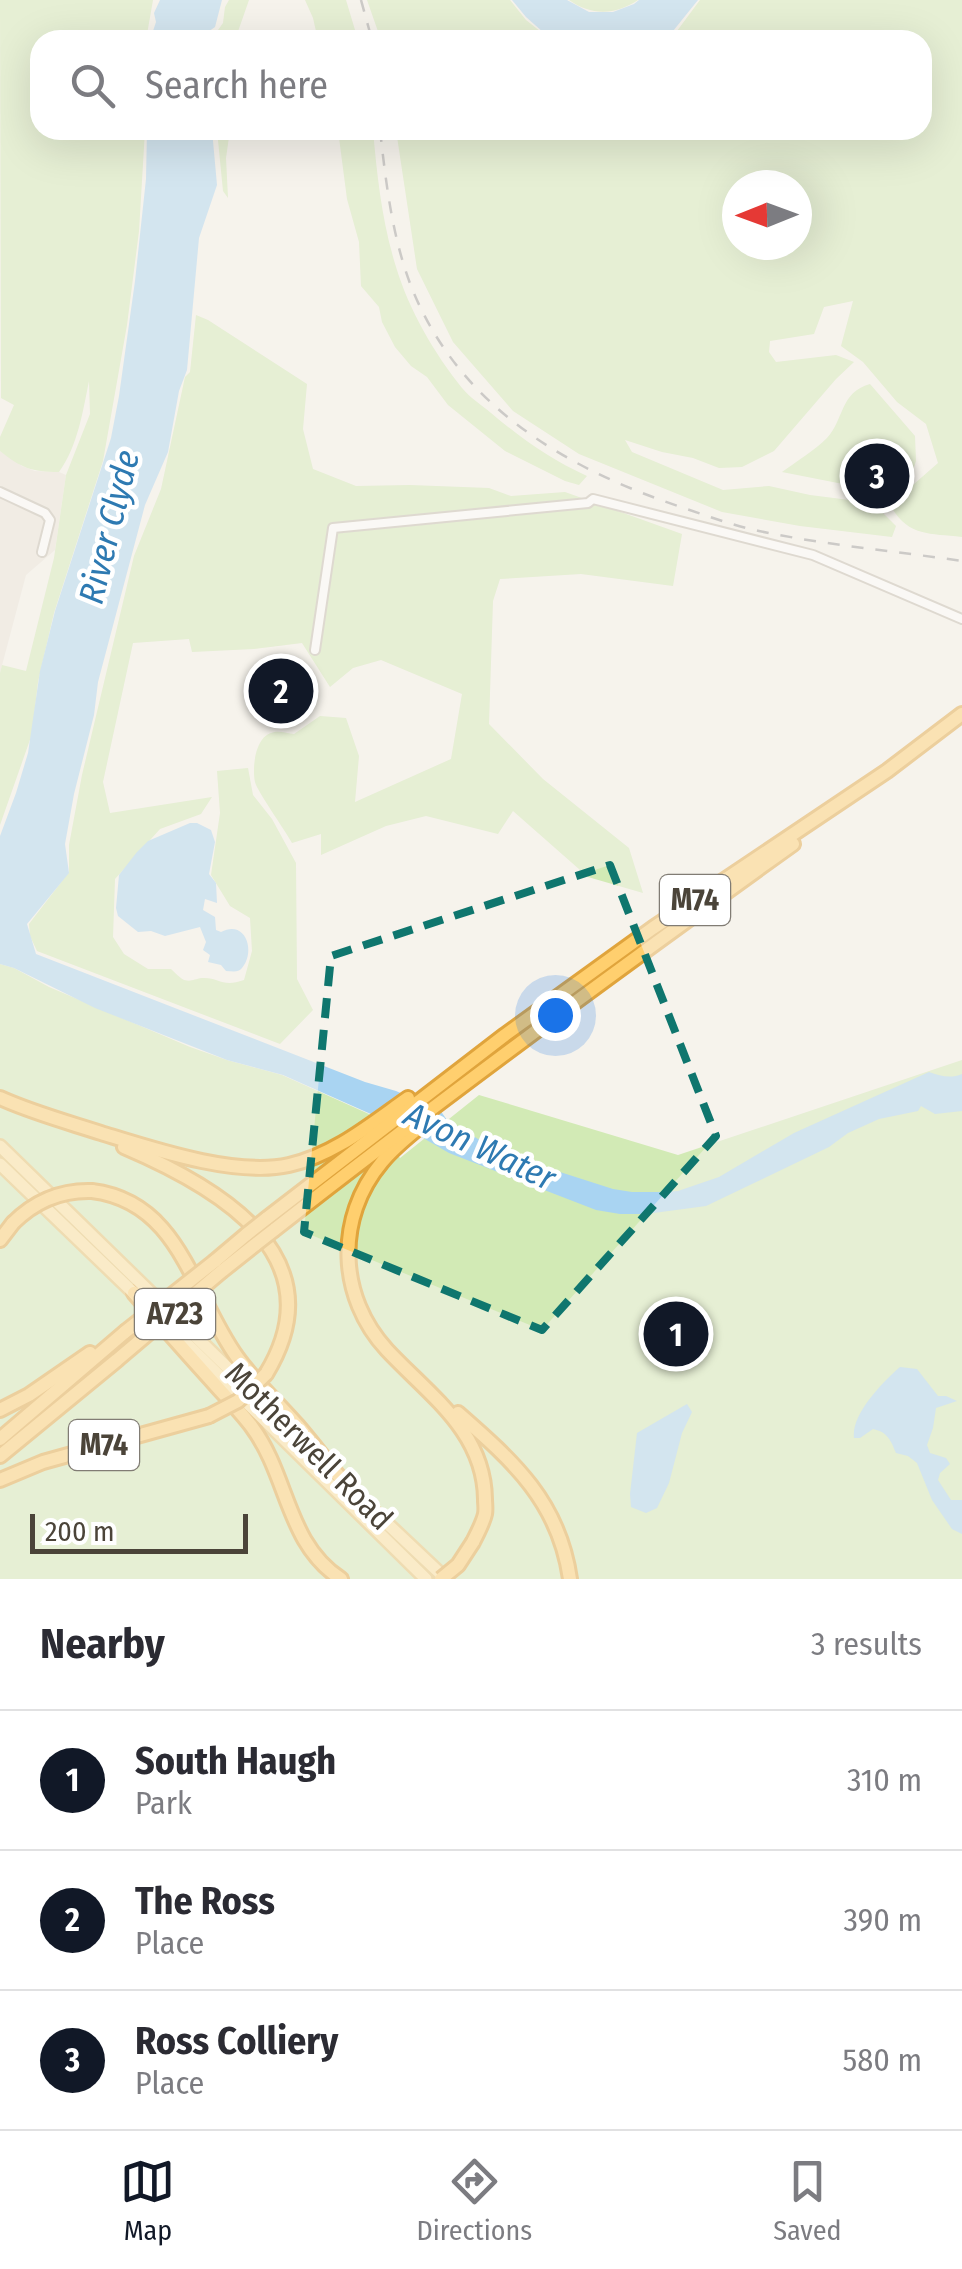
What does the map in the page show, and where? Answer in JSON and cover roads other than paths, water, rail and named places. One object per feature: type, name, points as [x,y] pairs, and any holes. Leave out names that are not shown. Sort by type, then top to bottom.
[{"type":"highway","name":"M74","points":[[0,1439],[126,1332],[270,1225],[389,1146],[437,1095],[505,1035],[653,928],[887,772],[962,714]]},
{"type":"highway","name":"M74","points":[[0,1098],[38,1115],[211,1162],[272,1168],[304,1161],[363,1136],[437,1095],[962,724]]},
{"type":"highway","name":"M74","points":[[0,1480],[62,1456],[209,1416],[238,1401],[266,1374],[283,1339],[288,1310],[284,1274],[268,1242],[249,1220],[160,1164],[57,1120]]},
{"type":"highway","name":"M74","points":[[270,1225],[363,1136]]},
{"type":"highway","name":"M74","points":[[389,1146],[356,1206],[349,1236],[348,1267],[355,1298],[368,1326],[388,1350],[522,1472],[546,1506],[570,1579]]},
{"type":"highway","points":[[0,1240],[27,1210],[69,1192],[92,1191],[141,1208],[158,1222],[176,1247],[234,1354],[347,1486]]},
{"type":"highway","name":"M74","points":[[0,1456],[117,1360],[218,1266]]},
{"type":"highway","points":[[134,1293],[254,1429],[312,1553],[341,1579]]},
{"type":"highway","name":"M74","points":[[0,1410],[126,1332]]},
{"type":"highway","name":"M74","points":[[411,1372],[453,1416],[471,1443],[484,1484],[485,1514],[474,1542],[443,1579]]},
{"type":"main road","name":"Motherwell Road","points":[[0,1146],[443,1579]]},
{"type":"main road","name":"Motherwell Road","points":[[0,1164],[426,1579]]},
{"type":"street","points":[[0,492],[46,514],[50,520],[42,552]]},
{"type":"street","points":[[315,650],[333,528],[593,499],[813,554],[962,619]]},
{"type":"water","points":[[160,0],[222,0],[211,30],[153,30],[154,13]]},
{"type":"water","points":[[512,0],[567,0],[589,12],[613,12],[639,0],[698,0],[674,30],[541,30]]},
{"type":"water","name":"River Clyde","points":[[147,140],[213,140],[217,185],[199,238],[187,370],[179,391],[168,452],[145,505],[98,682],[65,844],[69,873],[27,924],[36,954],[396,1091],[440,1110],[447,1120],[478,1139],[535,1164],[613,1189],[678,1191],[719,1177],[794,1133],[929,1072],[962,1074],[962,1111],[935,1114],[921,1106],[918,1111],[879,1119],[706,1206],[620,1214],[596,1210],[449,1153],[418,1135],[283,1075],[227,1060],[95,1008],[0,964],[0,836],[28,753],[40,671],[55,611],[111,438],[146,179]]},
{"type":"water","points":[[190,823],[211,830],[215,842],[209,874],[216,883],[217,903],[205,899],[203,910],[215,917],[216,930],[237,930],[246,939],[248,954],[239,971],[226,971],[221,965],[208,962],[210,955],[203,950],[206,942],[200,927],[165,936],[138,932],[118,916],[119,875],[148,841]]},
{"type":"water","points":[[900,1367],[917,1369],[938,1396],[957,1401],[936,1408],[927,1445],[930,1453],[946,1458],[950,1464],[938,1480],[951,1500],[962,1500],[962,1534],[952,1529],[932,1500],[917,1463],[896,1453],[886,1435],[873,1429],[854,1438],[863,1409]]},
{"type":"water","points":[[687,1404],[692,1412],[657,1508],[646,1513],[631,1507],[637,1433]]},
{"type":"railway","points":[[361,0],[369,30]]},
{"type":"railway","points":[[381,140],[394,229],[404,267],[431,328],[456,365],[519,426],[594,472],[728,523],[809,540],[962,561]]},
{"type":"place","name":"Ross Colliery","points":[[877,476]]},
{"type":"place","name":"The Ross","points":[[281,691]]},
{"type":"place","name":"South Haugh","points":[[676,1334]]},
{"type":"water label","name":"Avon Water","points":[[480,1146]]}]
